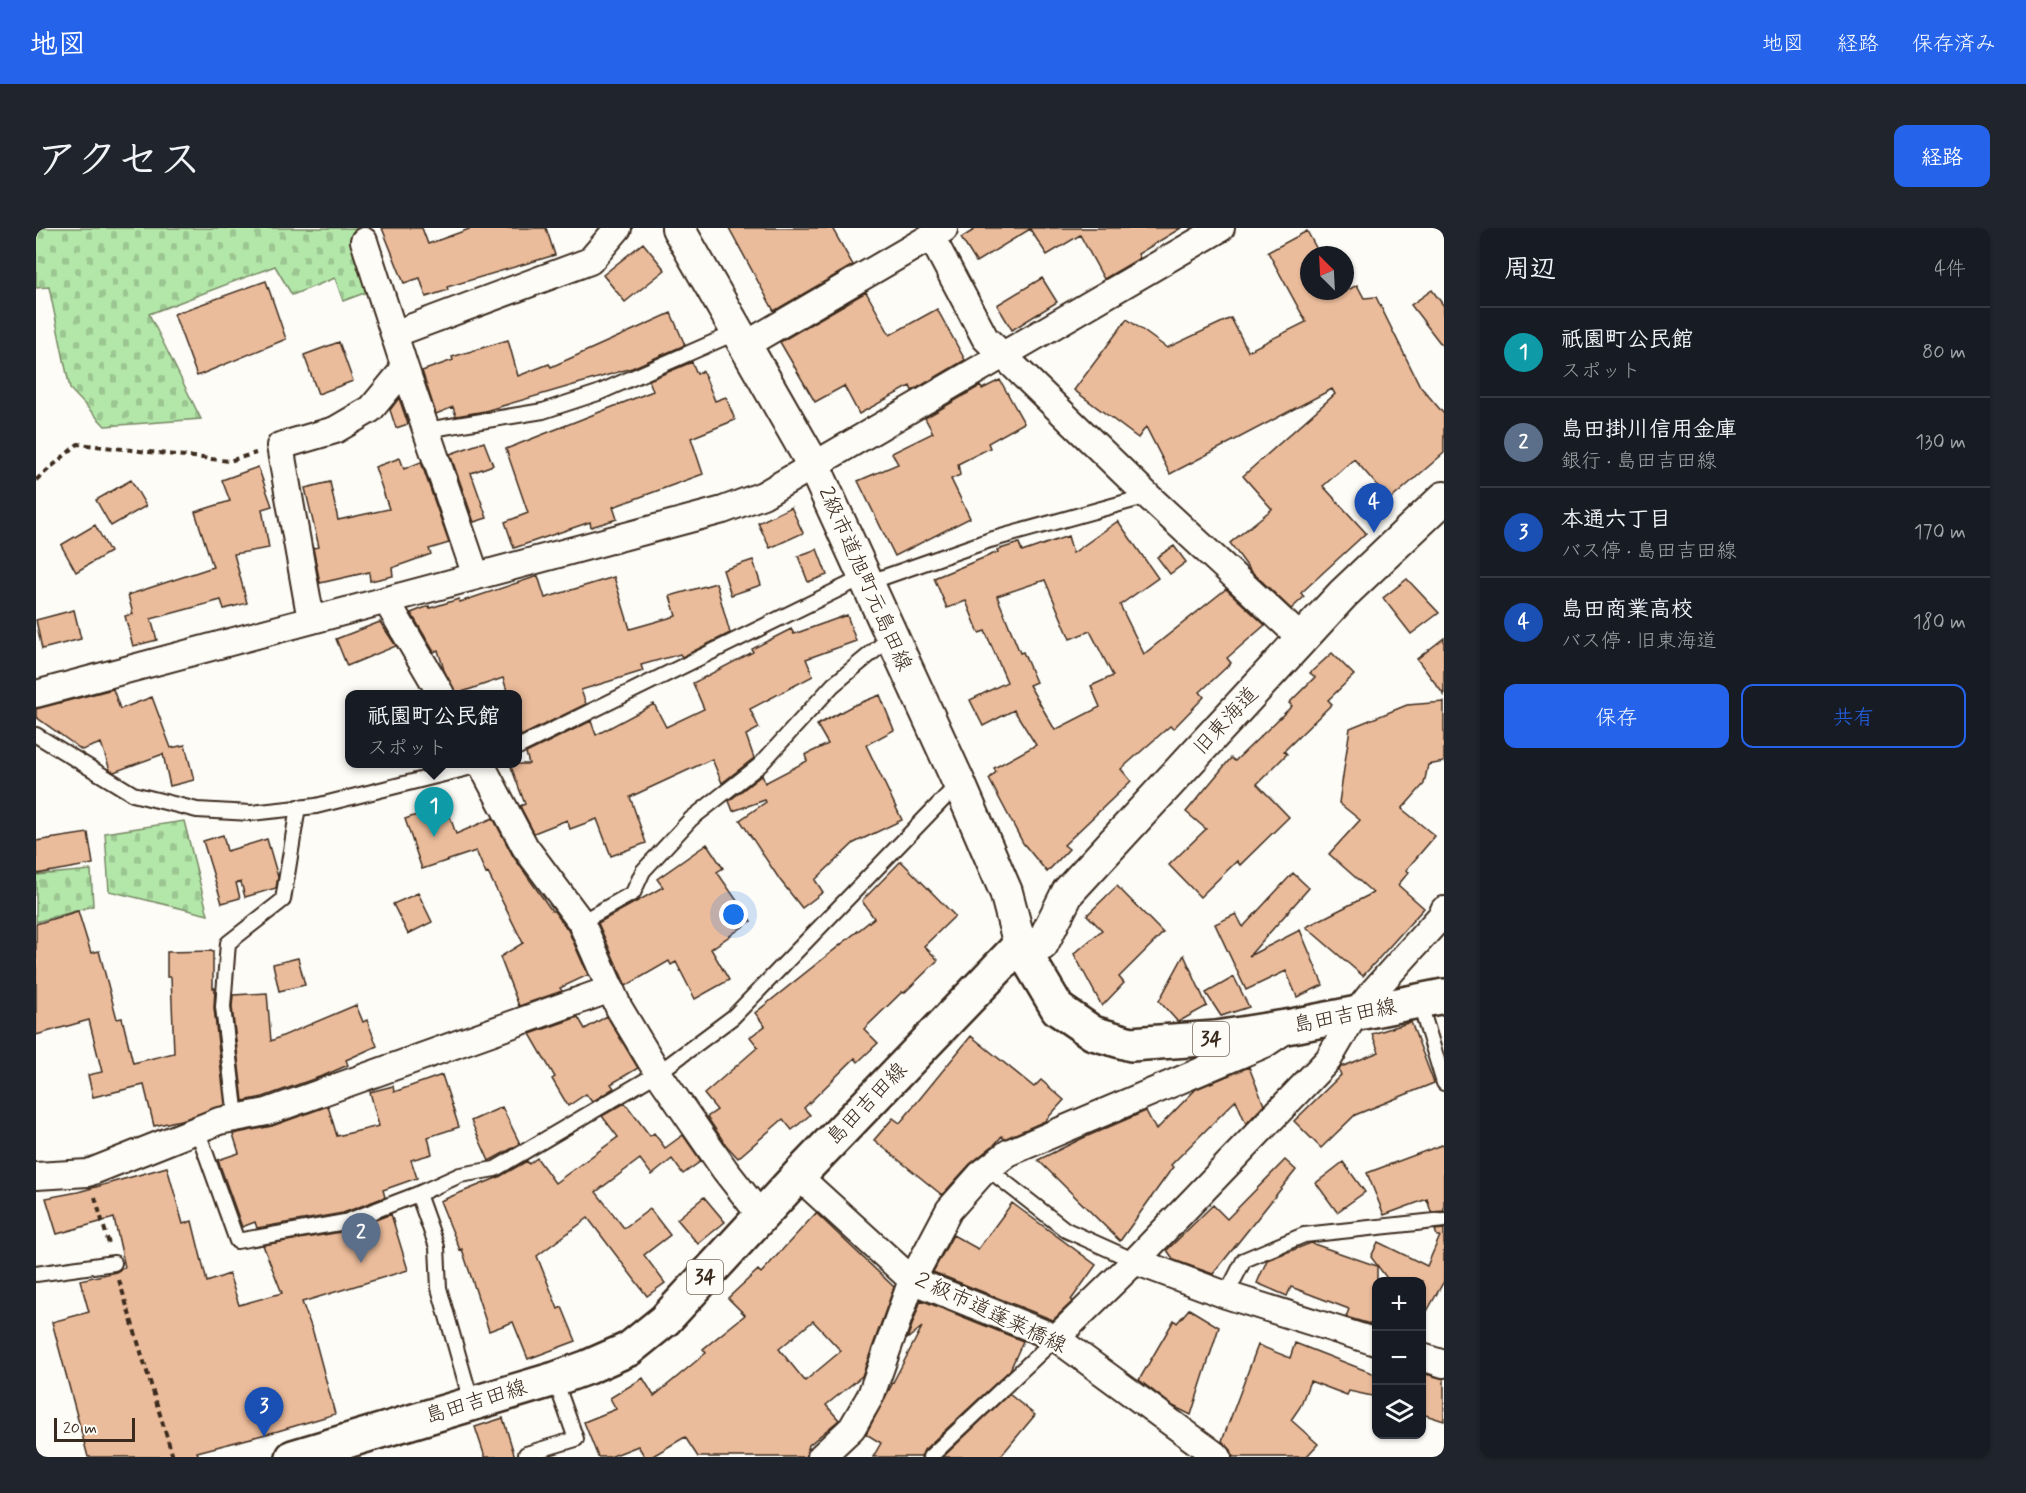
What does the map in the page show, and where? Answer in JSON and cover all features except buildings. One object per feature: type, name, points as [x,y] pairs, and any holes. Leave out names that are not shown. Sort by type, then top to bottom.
[{"type":"main road","name":"島田吉田線","points":[[293,1457],[555,1379],[629,1349],[665,1320],[798,1176],[1020,945],[1058,1009],[1093,1033],[1131,1044],[1216,1038],[1432,999]]},
{"type":"street","points":[[394,334],[590,261],[618,228]]},
{"type":"street","name":"2級市道旭町元島田線","points":[[678,228],[813,465],[959,783],[1006,892],[1020,945]]},
{"type":"street","points":[[36,694],[723,510],[763,495],[1221,228]]},
{"type":"street","points":[[741,338],[759,337],[938,232],[985,338],[1148,496],[1302,639]]},
{"type":"street","points":[[364,241],[476,576]]},
{"type":"street","points":[[311,620],[280,446],[335,430],[371,409],[405,368]]},
{"type":"street","name":"旧東海道","points":[[1020,945],[1042,944],[1068,892],[1343,594],[1444,498]]},
{"type":"street","points":[[386,600],[439,690]]},
{"type":"street","points":[[484,768],[525,847],[581,922],[619,1008],[658,1072],[725,1170],[761,1216]]},
{"type":"street","points":[[1056,1338],[1135,1261],[1328,1060],[1355,1014],[1444,913]]},
{"type":"street","points":[[36,1176],[88,1173],[219,1121],[267,1112],[610,989]]},
{"type":"street","points":[[821,1457],[852,1428],[871,1395],[912,1280],[949,1210],[988,1170],[1008,1153],[1265,1044],[1292,1026]]},
{"type":"street","name":"２級市道蓬莱橋線","points":[[798,1176],[912,1280],[1056,1338],[1218,1457]]},
{"type":"street","points":[[1135,1261],[1226,1295],[1372,1340]]},
{"type":"street","points":[[1426,1358],[1444,1364]]},
{"type":"lane","points":[[426,430],[543,411],[598,393],[741,338]]},
{"type":"lane","points":[[522,745],[865,580],[990,540],[1148,496]]},
{"type":"lane","points":[[581,922],[633,893],[643,871],[691,819],[760,765],[833,685],[891,637]]},
{"type":"lane","points":[[36,735],[133,794],[197,810],[251,813],[316,806],[466,768]]},
{"type":"lane","points":[[198,1129],[237,1242],[345,1222],[460,1175],[495,1169],[658,1072],[733,1017],[959,783]]},
{"type":"lane","points":[[236,1118],[223,1007],[228,943],[283,900],[298,807]]},
{"type":"lane","points":[[1432,999],[1444,1083]]},
{"type":"lane","points":[[988,1170],[1066,1230],[1135,1261]]},
{"type":"lane","points":[[418,1194],[437,1247],[439,1288],[472,1404]]},
{"type":"lane","points":[[1226,1295],[1244,1260],[1304,1235],[1444,1220]]},
{"type":"lane","points":[[36,1274],[114,1263]]},
{"type":"lane","points":[[930,1457],[1056,1338]]},
{"type":"lane","points":[[526,1454],[576,1438],[555,1379]]},
{"type":"path","points":[[36,480],[78,444],[229,461],[280,446]]},
{"type":"path","points":[[88,1173],[173,1457]]},
{"type":"green space","points":[[36,228],[369,228],[363,237],[383,286],[343,301],[335,278],[292,295],[275,266],[149,314],[201,419],[105,426],[70,389],[49,287],[36,288]]},
{"type":"green space","points":[[184,821],[208,915],[109,891],[105,833]]},
{"type":"green space","points":[[91,870],[93,906],[36,922],[36,875]]},
{"type":"place","name":"島田商業高校","points":[[1374,533]]},
{"type":"place","name":"祇園町公民館","points":[[434,837]]},
{"type":"place","name":"島田掛川信用金庫","points":[[361,1263]]},
{"type":"place","name":"本通六丁目","points":[[264,1437]]}]
